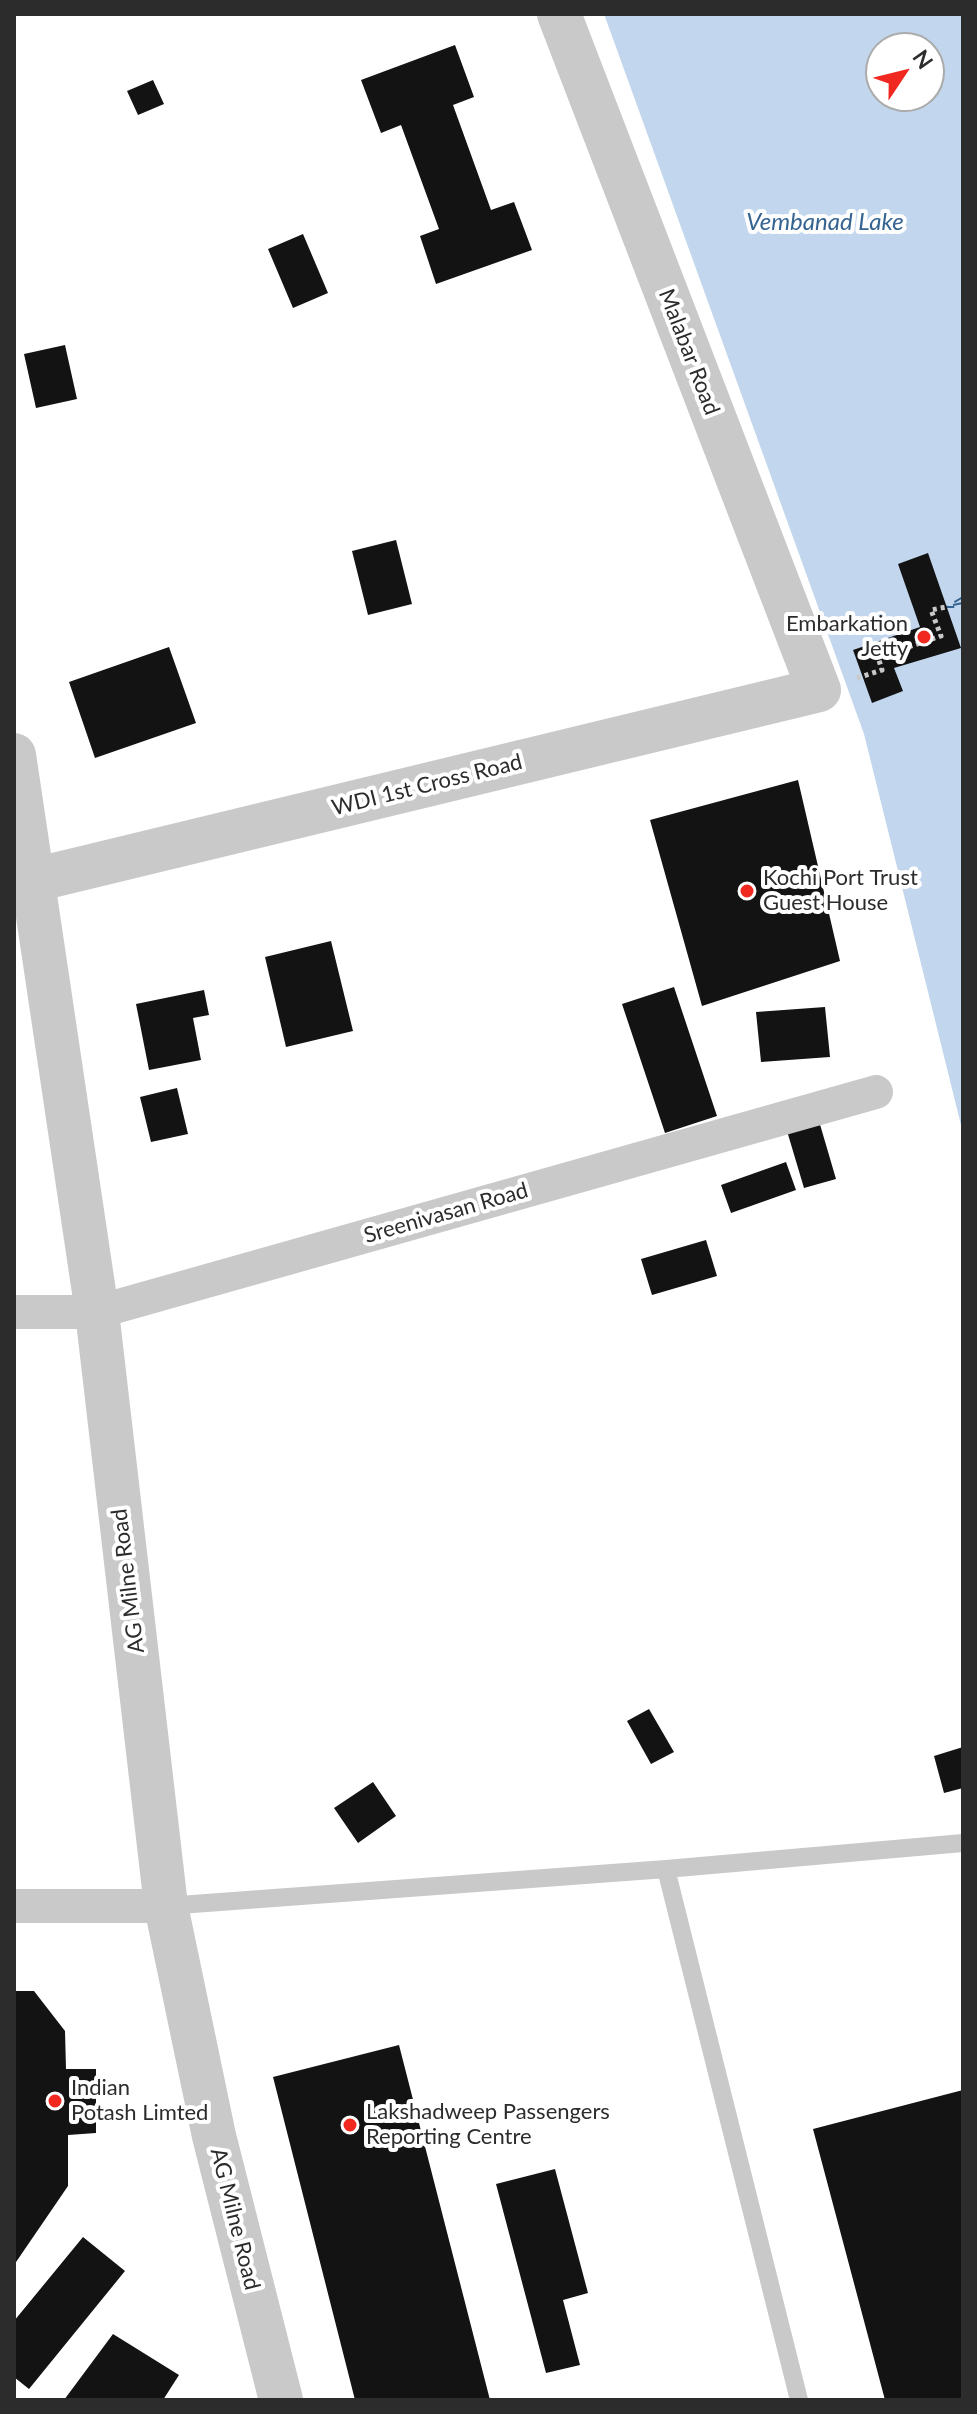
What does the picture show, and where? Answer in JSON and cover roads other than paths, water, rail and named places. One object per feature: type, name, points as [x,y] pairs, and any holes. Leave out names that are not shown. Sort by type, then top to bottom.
[{"type":"street","name":"Malabar Road","points":[[559,14],[819,690]]},
{"type":"street","name":"WDI 1st Cross Road","points":[[34,880],[819,690]]},
{"type":"street","name":"AG Milne Road","points":[[14,755],[34,880],[29,957],[97,1312],[166,1906],[214,2136],[281,2400]]},
{"type":"street","name":"Sreenivasan Road","points":[[14,1312],[97,1312],[876,1092]]},
{"type":"street","points":[[14,1906],[166,1906]]},
{"type":"lane","points":[[166,1906],[666,1869],[963,1843]]},
{"type":"lane","points":[[666,1869],[799,2400]]},
{"type":"water","name":"Vembanad Lake","points":[[604,14],[963,14],[963,1133],[864,734]]},
{"type":"place","name":"Embarkation Jetty","points":[[924,637]]},
{"type":"place","name":"Kochi Port Trust Guest House","points":[[747,891]]},
{"type":"place","name":"Indian Potash Limted","points":[[55,2101]]},
{"type":"place","name":"Lakshadweep Passengers Reporting Centre","points":[[350,2125]]}]
